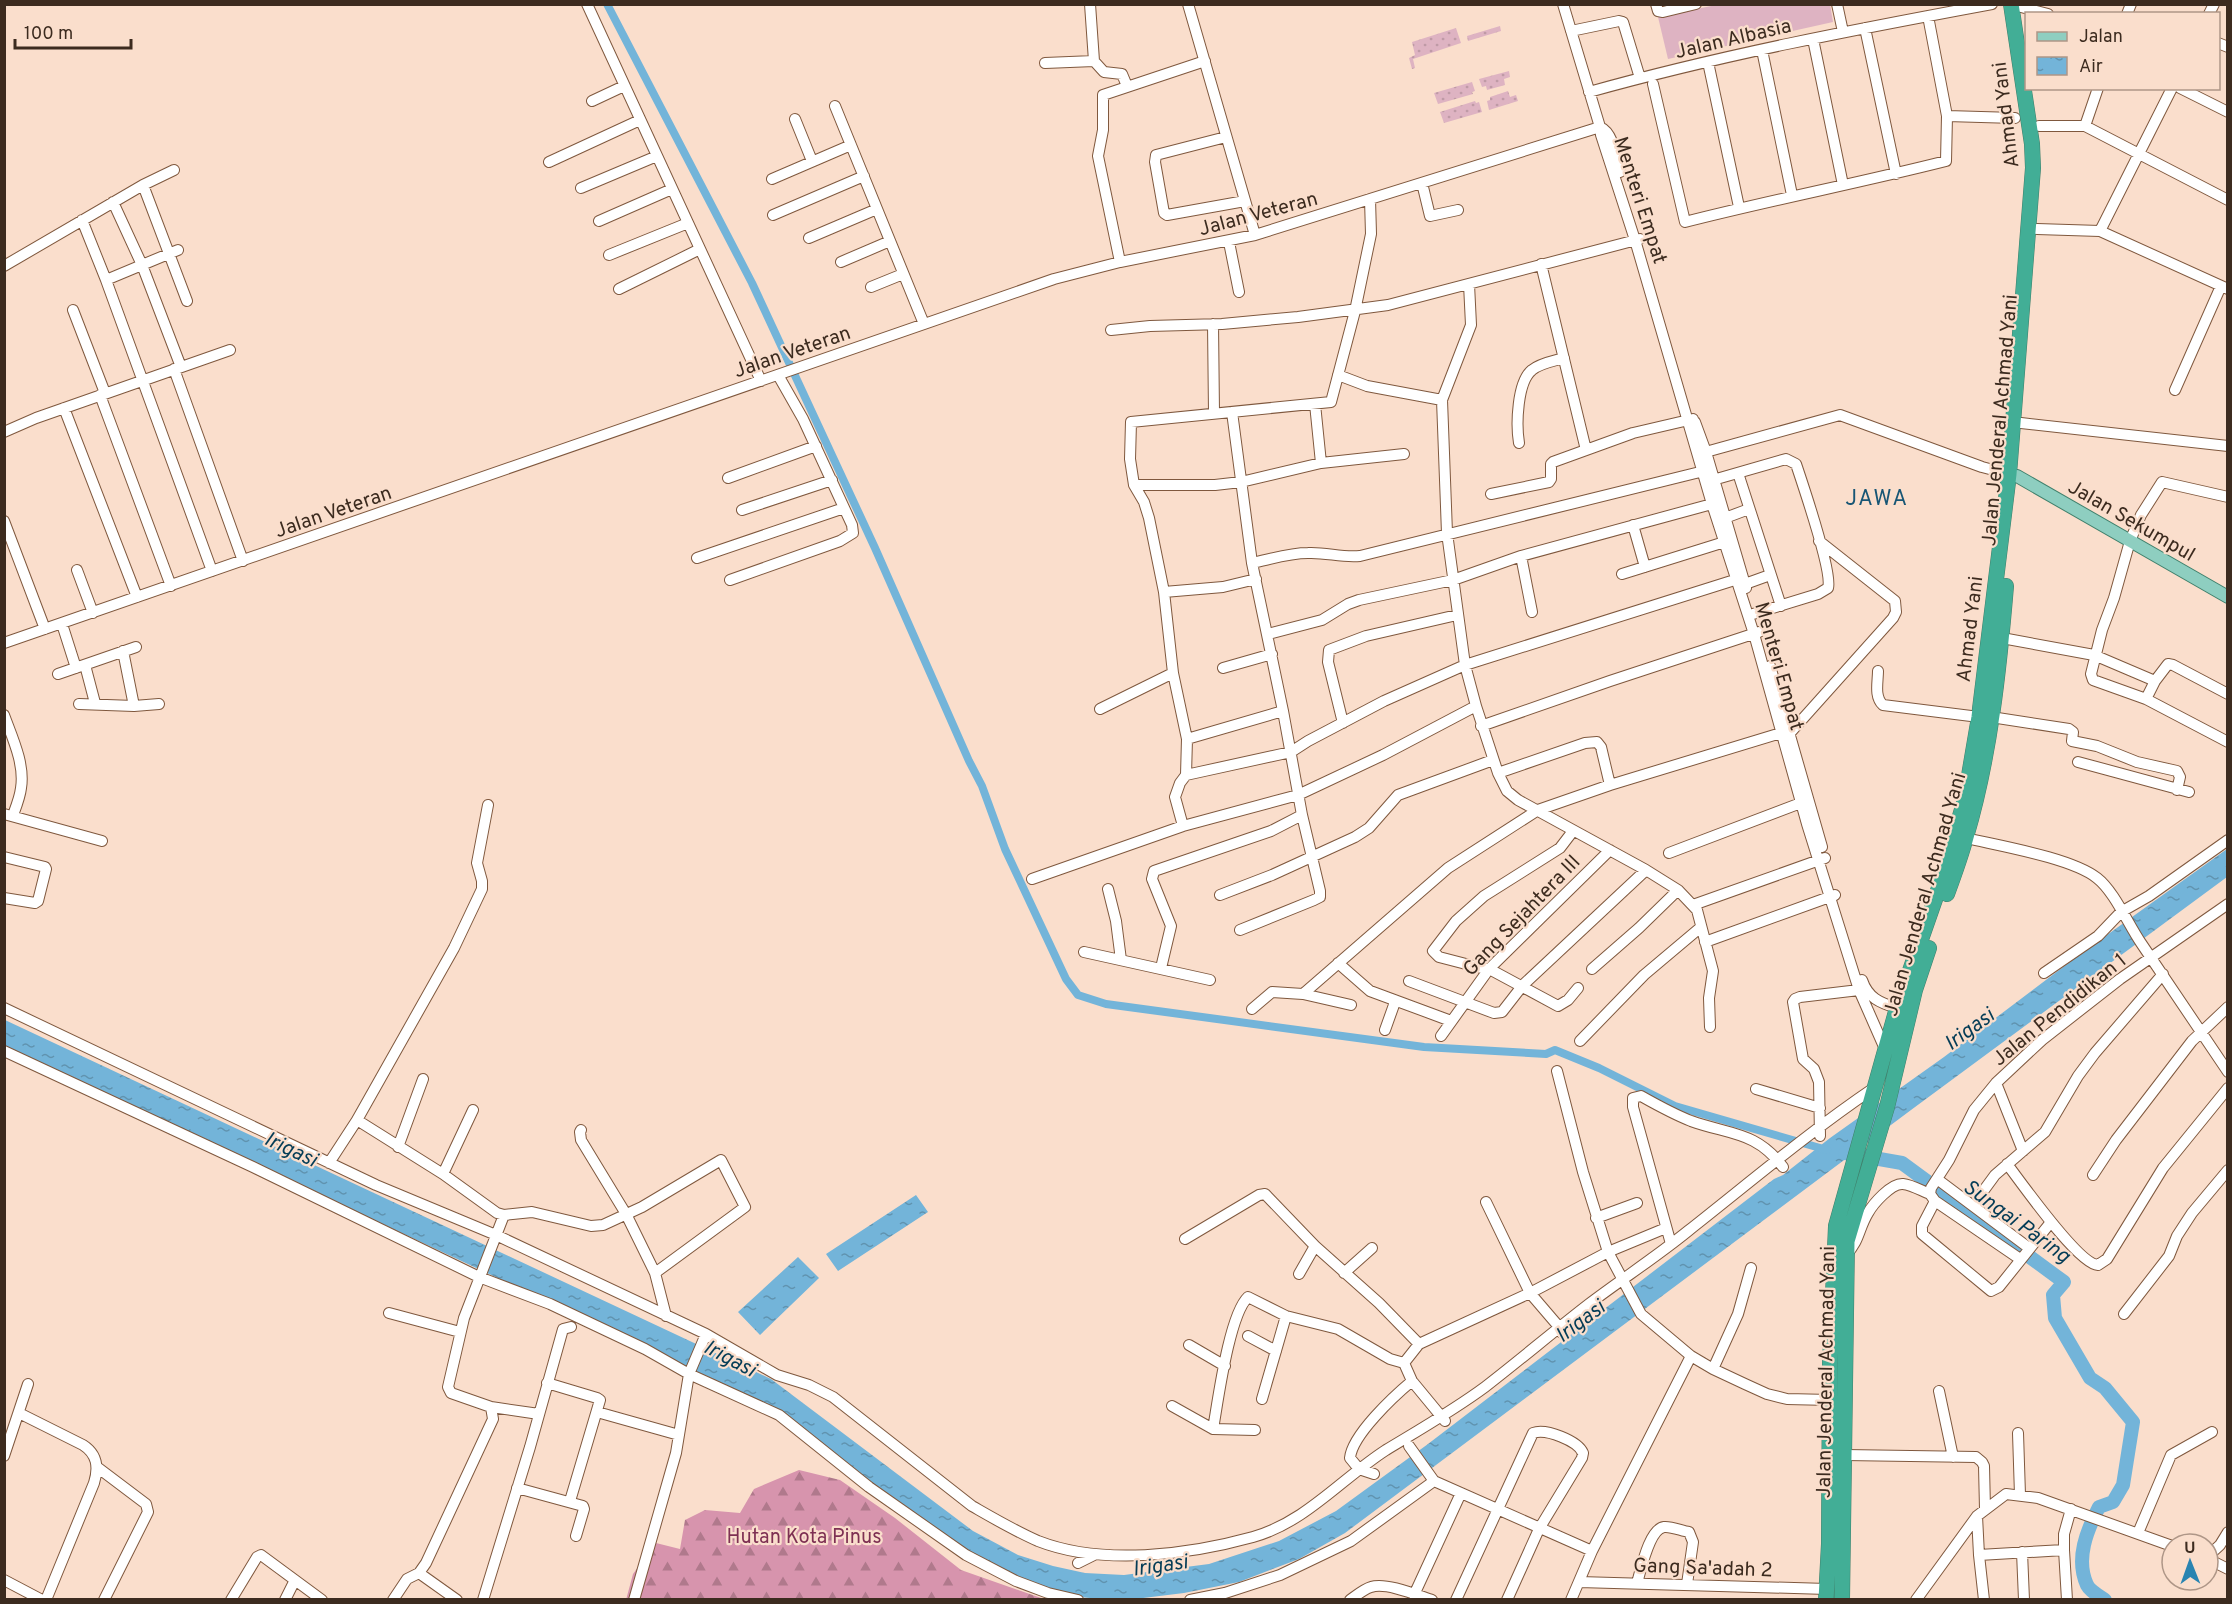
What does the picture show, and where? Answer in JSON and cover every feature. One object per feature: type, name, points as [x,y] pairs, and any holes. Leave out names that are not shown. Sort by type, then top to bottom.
[{"type":"highway","points":[[2018,5],[2025,41]]},
{"type":"highway","name":"Ahmad Yani","points":[[2018,5],[2025,72]]},
{"type":"highway","name":"Ahmad Yani","points":[[1871,1095],[1897,1008],[1935,913],[1985,717],[2013,475],[2033,168],[2027,90]]},
{"type":"highway","name":"Jalan Jenderal Achmad Yani","points":[[1935,913],[1966,838],[1979,787],[1985,717],[2002,638],[2013,475],[2021,423],[2041,188],[2039,126],[2028,90]]},
{"type":"highway","name":"Jalan Jenderal Achmad Yani","points":[[1842,1599],[1835,1573],[1845,1455],[1845,1255],[1849,1230],[1887,1107],[1928,933]]},
{"type":"highway","name":"Jalan Jenderal Achmad Yani","points":[[1836,1544],[1830,1400],[1834,1240],[1838,1215],[1871,1095]]},
{"type":"highway","name":"Jalan Jenderal Achmad Yani","points":[[1826,1594],[1835,1573]]},
{"type":"main road","name":"Jalan Sekumpul","points":[[2013,475],[2228,597]]},
{"type":"street","points":[[587,4],[761,381]]},
{"type":"street","points":[[1089,4],[1094,61],[1104,72],[1122,74],[1127,86]]},
{"type":"street","points":[[1188,4],[1255,235]]},
{"type":"street","name":"Menteri Empat","points":[[1563,4],[1604,145],[1638,239],[1691,420],[1725,518],[1728,541]]},
{"type":"street","points":[[1656,4],[1658,11],[1663,12],[1696,4]]},
{"type":"street","points":[[1837,4],[1843,32]]},
{"type":"street","name":"Jalan Albasia","points":[[1589,92],[1640,78],[1843,32],[1992,4]]},
{"type":"street","points":[[2018,5],[2041,12]]},
{"type":"street","points":[[1653,84],[1685,222],[1739,207],[1896,174],[1946,161],[1947,116],[1928,16]]},
{"type":"street","points":[[1571,31],[1623,22],[1640,78]]},
{"type":"street","points":[[1865,28],[1896,174]]},
{"type":"street","points":[[1813,39],[1843,185]]},
{"type":"street","points":[[1762,50],[1792,195]]},
{"type":"street","points":[[1045,63],[1094,61]]},
{"type":"street","points":[[1120,262],[1098,150],[1102,130],[1103,94],[1205,61]]},
{"type":"street","points":[[1708,62],[1739,207]]},
{"type":"street","points":[[592,101],[624,86]]},
{"type":"street","points":[[2085,126],[2097,90]]},
{"type":"street","points":[[2100,231],[2171,90]]},
{"type":"street","points":[[2184,90],[2228,112]]},
{"type":"street","points":[[836,106],[924,324]]},
{"type":"street","points":[[1947,116],[2015,118]]},
{"type":"street","points":[[795,119],[812,161]]},
{"type":"street","points":[[549,162],[640,120]]},
{"type":"street","points":[[2039,126],[2085,126],[2228,200]]},
{"type":"street","name":"Jalan Veteran","points":[[4,643],[1054,279],[1120,262],[1255,235],[1600,127]]},
{"type":"street","points":[[1226,137],[1156,154],[1155,162],[1164,213],[1167,215],[1245,201]]},
{"type":"street","points":[[772,179],[851,145]]},
{"type":"street","points":[[581,188],[657,156]]},
{"type":"street","points":[[4,266],[143,185],[174,170]]},
{"type":"street","points":[[772,215],[864,176]]},
{"type":"street","points":[[1422,183],[1430,216],[1458,210]]},
{"type":"street","points":[[143,185],[174,251],[187,301]]},
{"type":"street","points":[[599,221],[672,189]]},
{"type":"street","points":[[1183,826],[1175,797],[1186,775],[1187,739],[1173,673],[1164,592],[1147,511],[1134,485],[1130,459],[1131,422],[1315,404],[1333,400],[1371,234],[1370,199]]},
{"type":"street","points":[[113,202],[142,265],[243,561]]},
{"type":"street","points":[[808,238],[877,209]]},
{"type":"street","points":[[82,220],[212,571]]},
{"type":"street","points":[[609,255],[688,223]]},
{"type":"street","points":[[2037,229],[2100,231],[2224,288],[2175,390]]},
{"type":"street","points":[[1111,330],[1213,324],[1355,311],[1388,305],[1638,239]]},
{"type":"street","points":[[841,262],[890,242]]},
{"type":"street","points":[[1229,242],[1239,292]]},
{"type":"street","points":[[619,290],[700,249]]},
{"type":"street","points":[[106,280],[174,251]]},
{"type":"street","points":[[1541,264],[1586,450]]},
{"type":"street","points":[[871,287],[903,274]]},
{"type":"street","points":[[1469,284],[1471,325],[1442,400],[1446,533],[1465,665],[1481,726],[1507,791],[1518,800],[1678,890],[1697,910],[1713,971],[1709,998],[1710,1027]]},
{"type":"street","points":[[73,310],[171,586]]},
{"type":"street","points":[[1213,324],[1214,413]]},
{"type":"street","points":[[4,432],[64,408],[230,350]]},
{"type":"street","points":[[1519,443],[1520,398],[1524,380],[1535,368],[1564,358]]},
{"type":"street","points":[[730,580],[851,536],[853,532],[832,480],[781,374]]},
{"type":"street","points":[[1338,375],[1367,386],[1442,400]]},
{"type":"street","points":[[1315,404],[1321,463]]},
{"type":"street","points":[[64,408],[137,597]]},
{"type":"street","points":[[1232,412],[1252,563],[1272,654],[1302,815],[1320,885],[1320,897],[1240,930]]},
{"type":"street","points":[[1702,453],[1840,415],[1982,467],[2013,475]]},
{"type":"street","points":[[1491,495],[1549,482],[1553,462],[1633,433],[1691,420]]},
{"type":"street","points":[[2021,423],[2228,446]]},
{"type":"street","points":[[728,478],[816,446]]},
{"type":"street","points":[[1134,485],[1215,485],[1241,482],[1321,463],[1404,454]]},
{"type":"street","points":[[1252,563],[1286,555],[1308,553],[1360,556],[1446,533],[1709,473],[1738,473],[1786,459],[1796,464],[1829,579],[1828,588],[1818,594],[1753,614]]},
{"type":"street","name":"Menteri Empat","points":[[1709,473],[1712,504],[1728,541],[1753,614],[1757,633]]},
{"type":"street","points":[[1738,473],[1781,606]]},
{"type":"street","points":[[741,510],[832,480]]},
{"type":"street","points":[[2228,497],[2196,492],[2162,482],[2141,515],[2130,542],[2094,655],[2091,674],[2093,680],[2146,699],[2228,742]]},
{"type":"street","points":[[1268,634],[1322,620],[1359,600],[1453,580],[1521,556],[1712,504]]},
{"type":"street","points":[[697,558],[844,508]]},
{"type":"street","points":[[1725,518],[1749,509]]},
{"type":"street","points":[[4,521],[45,629]]},
{"type":"street","points":[[1633,525],[1645,567]]},
{"type":"street","points":[[1622,574],[1728,541]]},
{"type":"street","points":[[1304,994],[1448,868],[1538,810],[1611,785],[1785,733],[1893,618],[1896,612],[1894,602],[1819,541]]},
{"type":"street","points":[[1521,556],[1532,612]]},
{"type":"street","points":[[77,570],[93,613]]},
{"type":"street","points":[[1186,775],[1290,752],[1384,700],[1465,665],[1741,580],[1770,575]]},
{"type":"street","points":[[1164,592],[1222,587],[1256,579]]},
{"type":"street","name":"Menteri Empat","points":[[1741,580],[1820,854],[1852,956],[1885,1049]]},
{"type":"street","points":[[1342,723],[1328,662],[1329,650],[1366,636],[1457,615]]},
{"type":"street","points":[[62,624],[95,703]]},
{"type":"street","points":[[1481,726],[1757,633]]},
{"type":"street","points":[[2002,638],[2094,655],[2155,681]]},
{"type":"street","points":[[58,674],[136,647]]},
{"type":"street","points":[[123,651],[134,706]]},
{"type":"street","points":[[1223,668],[1272,654]]},
{"type":"street","points":[[2146,699],[2155,681],[2170,664],[2228,694]]},
{"type":"street","points":[[1878,670],[1878,696],[1883,705],[2068,729],[2073,732],[2071,739],[2075,742],[2097,746],[2137,762],[2177,771],[2180,777],[2177,790]]},
{"type":"street","points":[[1100,709],[1173,673]]},
{"type":"street","points":[[79,704],[134,706],[159,704]]},
{"type":"street","points":[[1032,879],[1183,826],[1298,795],[1383,755],[1476,706]]},
{"type":"street","points":[[1187,739],[1283,711]]},
{"type":"street","points":[[4,715],[16,752],[21,779],[21,788],[9,815],[102,841]]},
{"type":"street","points":[[1498,772],[1585,743],[1597,742],[1601,747],[1611,785]]},
{"type":"street","points":[[1220,895],[1272,875],[1311,855],[1355,837],[1369,828],[1398,795],[1493,760]]},
{"type":"street","points":[[2078,762],[2189,792]]},
{"type":"street","points":[[1669,853],[1805,801]]},
{"type":"street","points":[[329,1163],[357,1120],[454,948],[482,889],[477,863],[488,805]]},
{"type":"street","points":[[1161,968],[1171,926],[1152,879],[1154,871],[1271,831],[1302,815]]},
{"type":"street","points":[[1573,831],[1560,848],[1484,896],[1456,921],[1433,948],[1434,953],[1439,957],[1489,969],[1523,985],[1558,1006],[1569,1000],[1578,988]]},
{"type":"street","points":[[1966,838],[2038,855],[2084,870],[2098,879],[2112,894],[2142,945],[2228,1072]]},
{"type":"street","points":[[2044,973],[2228,840]]},
{"type":"street","name":"Gang Sejahtera III","points":[[1441,1036],[1489,969],[1610,850]]},
{"type":"street","points":[[1693,905],[1820,854]]},
{"type":"street","points":[[4,857],[46,868],[38,901],[35,903],[4,898]]},
{"type":"street","points":[[1409,981],[1498,1013],[1502,1012],[1523,985],[1646,870]]},
{"type":"street","points":[[1108,889],[1116,921],[1121,960]]},
{"type":"street","points":[[1592,969],[1678,890]]},
{"type":"street","points":[[1705,942],[1834,895]]},
{"type":"street","name":"Jalan Pendidikan 1","points":[[2025,1253],[2000,1287],[1996,1290],[1987,1289],[1922,1234],[1922,1226],[1934,1189],[1974,1110],[1996,1083],[2042,1040],[2152,957],[2227,905]]},
{"type":"street","points":[[1580,1041],[1644,975],[1701,927]]},
{"type":"street","points":[[1084,952],[1210,980]]},
{"type":"street","points":[[1338,963],[1370,991],[1451,1021]]},
{"type":"street","points":[[1975,1207],[1984,1190],[2007,1164],[2045,1132],[2078,1076],[2095,1053],[2163,974]]},
{"type":"street","points":[[1252,1009],[1272,992],[1304,994],[1351,1005]]},
{"type":"street","points":[[1820,1130],[1820,1082],[1814,1069],[1803,1059],[1793,1002],[1800,997],[1864,992],[1874,1000],[1897,1008]]},
{"type":"street","points":[[1385,1030],[1395,1002]]},
{"type":"street","points":[[2093,1175],[2116,1140],[2200,1032],[2228,1007]]},
{"type":"street","points":[[4,1008],[376,1185],[666,1316],[704,1339],[777,1375],[809,1384],[832,1397],[972,1506],[1038,1541],[1094,1555],[1154,1554],[1194,1549],[1254,1537],[1281,1526],[1318,1504],[1359,1469],[1443,1419],[1561,1330],[1624,1286],[1671,1244],[1780,1163],[1820,1130],[1871,1095]]},
{"type":"street","points":[[4,1051],[550,1304],[779,1415],[868,1487],[966,1555],[1016,1581],[1048,1593],[1078,1599]]},
{"type":"street","points":[[1557,1071],[1582,1173],[1596,1218],[1608,1252],[1624,1286],[1641,1314],[1691,1356],[1767,1394],[1787,1399],[1830,1400]]},
{"type":"street","points":[[398,1147],[423,1079]]},
{"type":"street","points":[[1996,1083],[2023,1150]]},
{"type":"street","points":[[2007,1164],[2051,1222],[2089,1262],[2094,1265],[2102,1263],[2124,1233],[2163,1168],[2228,1088]]},
{"type":"street","points":[[1756,1089],[1820,1108]]},
{"type":"street","points":[[1671,1244],[1633,1107],[1633,1098],[1641,1096],[1688,1120],[1756,1142],[1772,1152],[1780,1163]]},
{"type":"street","points":[[443,1174],[473,1110]]},
{"type":"street","points":[[357,1120],[443,1174],[496,1213],[504,1215],[532,1212],[596,1227],[642,1207],[720,1160],[744,1202],[744,1208],[655,1273]]},
{"type":"street","points":[[582,1130],[581,1140],[626,1214],[655,1273],[666,1316]]},
{"type":"street","points":[[2124,1314],[2169,1256],[2177,1236],[2192,1213],[2228,1170]]},
{"type":"street","points":[[1845,1255],[1856,1243],[1868,1213],[1890,1189],[1899,1184],[1934,1189],[1975,1207],[2025,1253]]},
{"type":"street","points":[[1934,1189],[2025,1253]]},
{"type":"street","points":[[1185,1239],[1258,1195],[1265,1194],[1419,1344]]},
{"type":"street","points":[[1486,1202],[1530,1293],[1561,1330]]},
{"type":"street","points":[[1596,1218],[1637,1203]]},
{"type":"street","points":[[504,1215],[460,1332],[448,1389],[451,1393],[491,1407],[539,1414]]},
{"type":"street","points":[[2025,1253],[2051,1222]]},
{"type":"street","points":[[1404,1363],[1419,1344],[1530,1293],[1608,1252],[1666,1228]]},
{"type":"street","points":[[1299,1274],[1315,1245]]},
{"type":"street","points":[[1344,1273],[1372,1248]]},
{"type":"street","points":[[1713,1369],[1738,1314],[1751,1268]]},
{"type":"street","points":[[1213,1429],[1225,1366],[1241,1305],[1248,1297],[1286,1316],[1338,1329],[1390,1359],[1404,1363],[1413,1381],[1443,1419]]},
{"type":"street","points":[[389,1312],[460,1332]]},
{"type":"street","points":[[1262,1399],[1286,1316]]},
{"type":"street","points":[[483,1599],[563,1329],[568,1326],[572,1327]]},
{"type":"street","points":[[1248,1336],[1276,1351]]},
{"type":"street","points":[[634,1599],[672,1469],[690,1370],[704,1339]]},
{"type":"street","points":[[1189,1345],[1225,1366]]},
{"type":"street","points":[[1571,1599],[1592,1551],[1691,1356]]},
{"type":"street","points":[[1374,1474],[1359,1469],[1350,1458],[1352,1448],[1386,1404],[1413,1381]]},
{"type":"street","points":[[547,1383],[597,1398],[600,1403],[570,1501]]},
{"type":"street","points":[[4,1456],[28,1384]]},
{"type":"street","points":[[1939,1391],[1953,1457]]},
{"type":"street","points":[[1172,1406],[1213,1429],[1255,1430]]},
{"type":"street","points":[[393,1599],[407,1579],[419,1573],[426,1563],[493,1419],[491,1407]]},
{"type":"street","points":[[597,1412],[679,1435]]},
{"type":"street","points":[[4,1580],[38,1598],[94,1483],[97,1467],[94,1454],[88,1448],[19,1413]]},
{"type":"street","points":[[1456,1599],[1533,1433],[1543,1431],[1578,1444],[1583,1453],[1582,1458],[1539,1529],[1507,1599]]},
{"type":"street","points":[[2138,1533],[2168,1459],[2178,1450],[2212,1432]]},
{"type":"street","points":[[2018,1433],[2020,1495]]},
{"type":"street","points":[[1410,1448],[1433,1479],[1539,1529],[1592,1551]]},
{"type":"street","points":[[1845,1455],[1976,1457],[1982,1462],[1979,1555],[1984,1599]]},
{"type":"street","points":[[97,1467],[146,1504],[148,1508],[104,1599]]},
{"type":"street","points":[[1190,1599],[1225,1593],[1280,1575],[1351,1541],[1433,1479]]},
{"type":"street","points":[[517,1488],[570,1501],[584,1507],[576,1536]]},
{"type":"street","points":[[1414,1595],[1461,1493]]},
{"type":"street","points":[[1916,1599],[1981,1513],[2006,1494],[2020,1495],[2071,1509],[2160,1541]]},
{"type":"street","points":[[2067,1599],[2064,1534],[2071,1509]]},
{"type":"street","points":[[1637,1583],[1648,1545],[1656,1531],[1665,1527],[1689,1532],[1694,1542],[1687,1584]]},
{"type":"street","points":[[2220,1545],[2228,1532]]},
{"type":"street","points":[[1979,1555],[2064,1550]]},
{"type":"street","points":[[2022,1552],[2024,1599]]},
{"type":"street","points":[[1078,1563],[1094,1555]]},
{"type":"street","points":[[231,1599],[259,1556],[265,1557],[322,1599]]},
{"type":"street","points":[[419,1573],[457,1599]]},
{"type":"street","points":[[285,1599],[295,1580]]},
{"type":"street","name":"Gang Sa'adah 2","points":[[1579,1582],[1687,1584],[1826,1594]]},
{"type":"street","points":[[1350,1599],[1370,1587],[1386,1586],[1398,1595],[1414,1595],[1432,1599]]},
{"type":"shaded area","points":[[1830,4],[1833,22],[1668,59],[1658,17],[1716,5]]},
{"type":"shaded area","points":[[1500,26],[1501,31],[1468,41],[1467,36]]},
{"type":"shaded area","points":[[1456,28],[1461,43],[1413,59],[1415,68],[1412,69],[1409,58],[1415,55],[1412,42]]},
{"type":"shaded area","points":[[1509,71],[1510,77],[1504,79],[1505,85],[1487,90],[1486,86],[1482,87],[1479,79]]},
{"type":"shaded area","points":[[1472,82],[1475,91],[1472,92],[1473,94],[1438,104],[1434,93]]},
{"type":"shaded area","points":[[1508,91],[1510,97],[1516,95],[1518,101],[1489,110],[1487,101],[1490,97]]},
{"type":"shaded area","points":[[1475,101],[1479,102],[1482,112],[1444,123],[1440,112]]},
{"type":"green space","name":"Hutan Kota Pinus","points":[[799,1470],[840,1480],[895,1518],[961,1570],[1044,1599],[626,1600],[633,1574],[656,1543],[680,1549],[685,1520],[705,1510],[740,1513],[754,1489]]},
{"type":"water","points":[[2227,849],[2227,877],[1345,1533],[1299,1559],[1239,1582],[1184,1593],[1135,1599],[1069,1596],[982,1563],[745,1394],[5,1047],[5,1020],[771,1379],[973,1531],[1018,1555],[1085,1573],[1124,1575],[1209,1564],[1279,1541],[1336,1511],[1428,1444],[1774,1179],[1783,1175],[2079,955]]},
{"type":"water","points":[[916,1195],[928,1212],[838,1271],[826,1254]]},
{"type":"water","points":[[798,1257],[819,1278],[760,1335],[738,1312]]},
{"type":"waterway","points":[[607,4],[752,283],[982,786],[1005,849],[1066,979],[1078,995],[1106,1004],[1424,1047],[1546,1054],[1555,1050],[1599,1068],[1675,1106],[1827,1150]]},
{"type":"waterway","name":"Sungai Paring","points":[[1845,1153],[1902,1163],[2064,1282],[2053,1295],[2055,1318],[2090,1378],[2105,1388],[2133,1422],[2123,1485],[2113,1502],[2099,1507],[2090,1525],[2082,1555],[2087,1585],[2105,1600]]},
{"type":"district","name":"JAWA","points":[[1877,497]]},
{"type":"water label","name":"Irigasi","points":[[1969,1029]]},
{"type":"water label","name":"Irigasi","points":[[291,1149]]},
{"type":"water label","name":"Irigasi","points":[[1580,1321]]},
{"type":"water label","name":"Irigasi","points":[[730,1358]]},
{"type":"water label","name":"Irigasi","points":[[1160,1565]]}]
